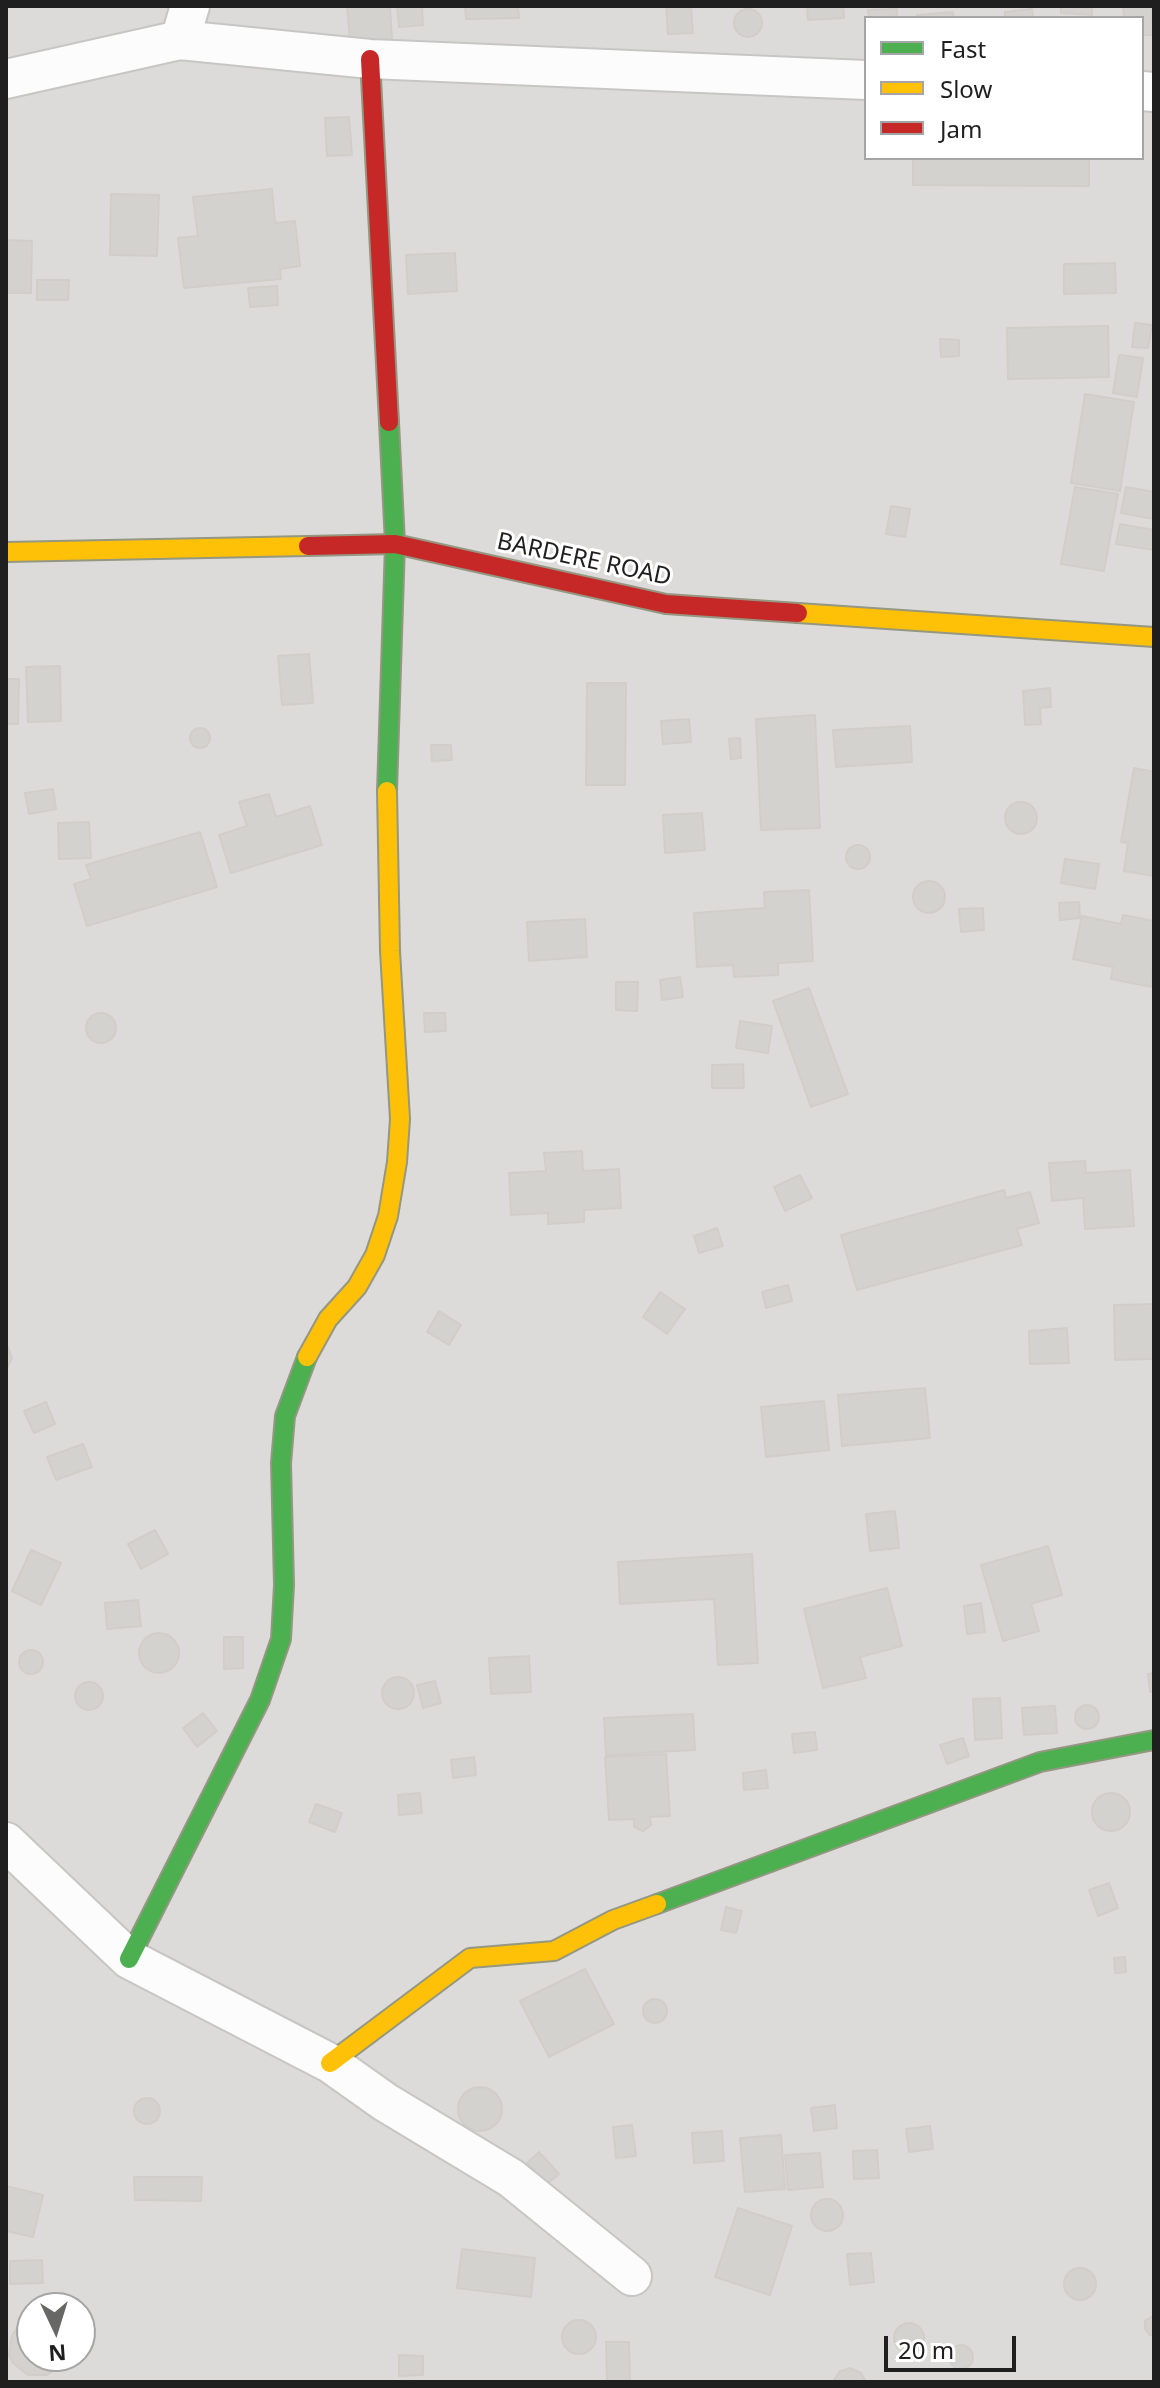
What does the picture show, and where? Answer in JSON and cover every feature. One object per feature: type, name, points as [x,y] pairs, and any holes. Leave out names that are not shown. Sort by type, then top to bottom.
[{"type":"street","points":[[6,79],[185,23],[370,59],[864,80]]},
{"type":"street","points":[[129,1959],[260,1700],[281,1639],[284,1585],[281,1463],[285,1416],[300,1370],[328,1319],[357,1287],[375,1255],[388,1216],[400,1119],[390,951],[386,751],[395,544],[370,59]]},
{"type":"street","name":"BARDERE ROAD","points":[[6,552],[395,544],[666,604],[1154,637]]},
{"type":"street","points":[[330,2063],[470,1958],[554,1951],[613,1920],[1040,1762],[1154,1740]]},
{"type":"street","points":[[6,1842],[129,1959],[330,2063],[385,2102],[511,2178],[632,2276]]},
{"type":"shaded area","points":[[6,6],[1154,6],[1154,2382],[6,2382]]},
{"type":"building","points":[[347,6],[390,6],[392,39],[350,42]]},
{"type":"building","points":[[397,6],[422,6],[423,25],[399,27]]},
{"type":"building","points":[[465,6],[518,6],[519,18],[466,19]]},
{"type":"building","points":[[691,6],[693,33],[668,34],[666,7]]},
{"type":"building","points":[[807,6],[843,6],[844,18],[808,20]]},
{"type":"building","points":[[1061,6],[1092,6],[1092,15],[1061,13]]},
{"type":"building","points":[[1123,6],[1152,6],[1153,35],[1144,35],[1144,16],[1124,16]]},
{"type":"building","points":[[748,9],[758,13],[762,23],[758,33],[748,37],[738,33],[734,23],[738,13]]},
{"type":"building","points":[[897,9],[897,16],[869,16],[868,10]]},
{"type":"building","points":[[1032,9],[1033,16],[1005,16],[1005,12]]},
{"type":"building","points":[[953,12],[954,16],[917,16]]},
{"type":"building","points":[[349,117],[352,155],[327,156],[325,118]]},
{"type":"building","points":[[913,160],[1089,160],[1089,186],[913,185]]},
{"type":"building","points":[[272,189],[275,223],[295,221],[300,266],[280,269],[281,279],[184,288],[178,238],[198,236],[193,197]]},
{"type":"building","points":[[111,194],[159,195],[157,256],[110,255]]},
{"type":"building","points":[[6,240],[32,241],[31,293],[6,293]]},
{"type":"building","points":[[455,253],[457,291],[408,294],[406,255]]},
{"type":"building","points":[[1115,263],[1116,293],[1064,294],[1064,264]]},
{"type":"building","points":[[37,280],[69,280],[68,300],[37,300]]},
{"type":"building","points":[[277,286],[278,305],[250,307],[248,288]]},
{"type":"building","points":[[1135,323],[1152,325],[1148,348],[1132,347]]},
{"type":"building","points":[[1108,326],[1109,377],[1008,379],[1007,328]]},
{"type":"building","points":[[940,339],[959,340],[959,356],[941,357]]},
{"type":"building","points":[[1119,355],[1143,358],[1137,397],[1113,393]]},
{"type":"building","points":[[1085,394],[1134,402],[1120,491],[1071,483]]},
{"type":"building","points":[[1075,487],[1118,494],[1104,571],[1061,564]]},
{"type":"building","points":[[1126,487],[1154,492],[1154,519],[1121,513]]},
{"type":"building","points":[[891,506],[910,509],[905,537],[886,534]]},
{"type":"building","points":[[1120,524],[1154,530],[1154,550],[1116,544]]},
{"type":"building","points":[[309,654],[313,703],[282,705],[278,656]]},
{"type":"building","points":[[60,666],[61,721],[28,722],[26,667]]},
{"type":"building","points":[[6,679],[19,679],[18,724],[6,724]]},
{"type":"building","points":[[587,683],[626,683],[625,785],[586,785]]},
{"type":"building","points":[[1050,688],[1051,707],[1040,708],[1041,724],[1025,725],[1023,691]]},
{"type":"building","points":[[815,715],[820,828],[761,830],[756,719]]},
{"type":"building","points":[[689,719],[691,742],[663,744],[661,721]]},
{"type":"building","points":[[910,726],[912,762],[836,767],[833,730]]},
{"type":"building","points":[[200,728],[207,731],[210,738],[207,745],[200,748],[193,745],[190,738],[193,731]]},
{"type":"building","points":[[740,738],[741,758],[731,759],[729,739]]},
{"type":"building","points":[[431,745],[451,745],[452,760],[432,761]]},
{"type":"building","points":[[1134,768],[1154,772],[1154,876],[1124,871],[1128,843],[1121,842]]},
{"type":"building","points":[[53,789],[56,809],[29,814],[25,793]]},
{"type":"building","points":[[269,794],[276,817],[310,806],[322,845],[231,873],[219,835],[247,826],[239,802]]},
{"type":"building","points":[[1021,802],[1032,807],[1037,818],[1032,829],[1021,834],[1010,829],[1005,818],[1010,807]]},
{"type":"building","points":[[702,813],[705,850],[665,853],[663,815]]},
{"type":"building","points":[[89,822],[91,858],[59,859],[58,823]]},
{"type":"building","points":[[200,832],[217,887],[87,926],[74,884],[91,879],[86,865]]},
{"type":"building","points":[[858,845],[866,849],[870,857],[866,865],[858,869],[850,865],[846,857],[850,849]]},
{"type":"building","points":[[1065,859],[1099,864],[1095,889],[1061,883]]},
{"type":"building","points":[[929,881],[940,886],[945,897],[940,908],[929,913],[918,908],[913,897],[918,886]]},
{"type":"building","points":[[809,890],[813,961],[778,963],[778,975],[734,977],[733,965],[697,967],[694,913],[765,908],[764,892]]},
{"type":"building","points":[[1079,902],[1080,918],[1060,920],[1059,903]]},
{"type":"building","points":[[983,908],[984,930],[961,932],[959,909]]},
{"type":"building","points":[[1123,915],[1154,921],[1152,987],[1111,979],[1113,967],[1073,959],[1082,916],[1121,924]]},
{"type":"building","points":[[585,919],[587,957],[529,961],[527,922]]},
{"type":"building","points":[[680,977],[683,997],[662,1000],[660,980]]},
{"type":"building","points":[[616,982],[638,982],[637,1011],[616,1010]]},
{"type":"building","points":[[809,988],[848,1094],[811,1107],[773,1001]]},
{"type":"building","points":[[101,1013],[112,1017],[116,1028],[112,1039],[101,1043],[90,1039],[86,1028],[90,1017]]},
{"type":"building","points":[[424,1013],[445,1013],[446,1031],[425,1032]]},
{"type":"building","points":[[740,1021],[772,1026],[768,1053],[736,1048]]},
{"type":"building","points":[[743,1064],[744,1088],[712,1088],[712,1065]]},
{"type":"building","points":[[582,1151],[583,1171],[619,1169],[621,1208],[584,1210],[584,1222],[548,1224],[548,1213],[511,1215],[509,1173],[546,1171],[544,1153]]},
{"type":"building","points":[[1085,1161],[1086,1173],[1130,1170],[1134,1226],[1085,1229],[1083,1198],[1052,1201],[1049,1163]]},
{"type":"building","points":[[800,1175],[812,1198],[785,1211],[774,1187]]},
{"type":"building","points":[[1004,1190],[1006,1198],[1030,1192],[1039,1223],[1017,1229],[1022,1245],[857,1290],[841,1235]]},
{"type":"building","points":[[717,1228],[723,1246],[699,1253],[694,1236]]},
{"type":"building","points":[[788,1285],[792,1301],[766,1308],[762,1292]]},
{"type":"building","points":[[660,1292],[685,1309],[667,1334],[643,1317]]},
{"type":"building","points":[[1154,1304],[1154,1359],[1115,1360],[1114,1305]]},
{"type":"building","points":[[439,1311],[461,1325],[449,1345],[427,1332]]},
{"type":"building","points":[[1067,1328],[1069,1363],[1030,1364],[1029,1331]]},
{"type":"building","points":[[6,1342],[12,1358],[6,1370]]},
{"type":"building","points":[[925,1388],[930,1438],[842,1446],[838,1395]]},
{"type":"building","points":[[824,1401],[829,1450],[766,1457],[761,1407]]},
{"type":"building","points":[[46,1402],[55,1424],[34,1433],[24,1411]]},
{"type":"building","points":[[83,1444],[92,1467],[56,1480],[47,1457]]},
{"type":"building","points":[[895,1511],[899,1548],[870,1551],[866,1514]]},
{"type":"building","points":[[155,1530],[168,1554],[141,1569],[128,1544]]},
{"type":"building","points":[[1048,1546],[1062,1595],[1031,1604],[1039,1631],[1003,1641],[981,1565]]},
{"type":"building","points":[[31,1550],[61,1563],[41,1605],[12,1591]]},
{"type":"building","points":[[752,1554],[758,1663],[718,1665],[714,1599],[620,1604],[618,1562]]},
{"type":"building","points":[[887,1588],[902,1646],[860,1657],[866,1678],[823,1688],[804,1609]]},
{"type":"building","points":[[138,1600],[141,1626],[107,1629],[105,1603]]},
{"type":"building","points":[[981,1603],[985,1632],[967,1634],[964,1606]]},
{"type":"building","points":[[159,1633],[173,1639],[179,1653],[173,1667],[159,1673],[145,1667],[139,1653],[145,1639]]},
{"type":"building","points":[[224,1637],[243,1637],[243,1668],[224,1669]]},
{"type":"building","points":[[31,1650],[39,1654],[43,1662],[39,1670],[31,1674],[23,1670],[19,1662],[23,1654]]},
{"type":"building","points":[[529,1656],[531,1692],[491,1694],[489,1658]]},
{"type":"building","points":[[1154,1673],[1154,1691],[1150,1692],[1148,1674]]},
{"type":"building","points":[[398,1677],[409,1682],[414,1693],[409,1704],[398,1709],[387,1704],[382,1693],[387,1682]]},
{"type":"building","points":[[435,1681],[441,1703],[423,1708],[417,1685]]},
{"type":"building","points":[[89,1682],[99,1686],[103,1696],[99,1706],[89,1710],[79,1706],[75,1696],[79,1686]]},
{"type":"building","points":[[1000,1698],[1002,1738],[975,1740],[973,1699]]},
{"type":"building","points":[[1087,1705],[1095,1709],[1099,1717],[1095,1725],[1087,1729],[1079,1725],[1075,1717],[1079,1709]]},
{"type":"building","points":[[1055,1706],[1057,1733],[1024,1735],[1022,1708]]},
{"type":"building","points":[[203,1713],[217,1731],[197,1747],[183,1728]]},
{"type":"building","points":[[693,1714],[695,1750],[606,1755],[604,1718]]},
{"type":"building","points":[[815,1732],[817,1750],[794,1753],[792,1734]]},
{"type":"building","points":[[963,1738],[969,1756],[947,1764],[940,1745]]},
{"type":"building","points":[[666,1754],[670,1816],[650,1817],[651,1825],[643,1831],[634,1827],[634,1819],[609,1820],[605,1757]]},
{"type":"building","points":[[474,1757],[476,1775],[453,1778],[451,1760]]},
{"type":"building","points":[[766,1770],[768,1788],[744,1790],[743,1773]]},
{"type":"building","points":[[420,1793],[422,1813],[399,1815],[398,1795]]},
{"type":"building","points":[[1111,1793],[1124,1799],[1130,1812],[1124,1825],[1111,1831],[1098,1825],[1092,1812],[1098,1799]]},
{"type":"building","points":[[316,1804],[342,1813],[335,1832],[309,1822]]},
{"type":"building","points":[[1109,1883],[1118,1908],[1098,1916],[1089,1890]]},
{"type":"building","points":[[726,1907],[742,1911],[736,1933],[721,1930]]},
{"type":"building","points":[[1125,1957],[1126,1972],[1115,1973],[1114,1958]]},
{"type":"building","points":[[585,1969],[614,2024],[549,2057],[520,2001]]},
{"type":"building","points":[[655,1999],[663,2003],[667,2011],[663,2019],[655,2023],[647,2019],[643,2011],[647,2003]]},
{"type":"building","points":[[480,2087],[496,2093],[502,2109],[496,2125],[480,2131],[464,2125],[458,2109],[464,2093]]},
{"type":"building","points":[[147,2098],[156,2102],[160,2111],[156,2120],[147,2124],[138,2120],[134,2111],[138,2102]]},
{"type":"building","points":[[835,2105],[837,2128],[814,2131],[811,2108]]},
{"type":"building","points":[[632,2125],[636,2156],[616,2158],[613,2127]]},
{"type":"building","points":[[930,2126],[933,2149],[909,2152],[906,2129]]},
{"type":"building","points":[[722,2131],[724,2161],[694,2163],[692,2133]]},
{"type":"building","points":[[781,2135],[785,2189],[745,2192],[740,2138]]},
{"type":"building","points":[[877,2150],[879,2178],[854,2179],[853,2151]]},
{"type":"building","points":[[539,2152],[559,2174],[546,2185],[527,2163]]},
{"type":"building","points":[[820,2153],[823,2187],[788,2190],[785,2155]]},
{"type":"building","points":[[134,2177],[202,2177],[201,2201],[135,2200]]},
{"type":"building","points":[[6,2186],[43,2195],[33,2237],[6,2231]]},
{"type":"building","points":[[827,2199],[838,2204],[843,2215],[838,2226],[827,2231],[816,2226],[811,2215],[816,2204]]},
{"type":"building","points":[[738,2208],[792,2226],[770,2295],[715,2277]]},
{"type":"building","points":[[462,2249],[535,2258],[531,2297],[457,2288]]},
{"type":"building","points":[[871,2253],[874,2282],[850,2285],[847,2254]]},
{"type":"building","points":[[42,2260],[43,2283],[10,2284],[10,2261]]},
{"type":"building","points":[[1080,2268],[1091,2273],[1096,2284],[1091,2295],[1080,2300],[1069,2295],[1064,2284],[1069,2273]]},
{"type":"building","points":[[1154,2315],[1154,2335],[1150,2335],[1145,2329],[1145,2321]]},
{"type":"building","points":[[579,2320],[591,2325],[596,2337],[591,2349],[579,2354],[567,2349],[562,2337],[567,2325]]},
{"type":"building","points":[[909,2323],[920,2327],[924,2338],[920,2349],[909,2353],[898,2349],[894,2338],[898,2327]]},
{"type":"building","points":[[16,2329],[16,2365],[9,2355]]},
{"type":"building","points":[[606,2342],[629,2342],[630,2382],[607,2382]]},
{"type":"building","points":[[961,2345],[972,2352],[973,2357],[966,2368],[961,2369],[950,2362],[949,2357],[956,2346]]},
{"type":"building","points":[[399,2355],[423,2356],[423,2375],[399,2376]]},
{"type":"building","points":[[850,2368],[861,2373],[866,2382],[833,2382],[839,2372]]},
{"type":"building","points":[[24,2372],[52,2372],[47,2375],[28,2375]]},
{"type":"traffic: fast","points":[[387,791],[395,544],[389,422]]},
{"type":"traffic: fast","points":[[129,1959],[260,1700],[281,1639],[284,1585],[281,1463],[285,1416],[307,1357]]},
{"type":"traffic: fast","points":[[657,1904],[1040,1762],[1154,1740]]},
{"type":"traffic: slow","points":[[6,552],[308,546]]},
{"type":"traffic: slow","points":[[798,613],[1154,637]]},
{"type":"traffic: slow","points":[[307,1357],[328,1319],[357,1287],[375,1255],[388,1216],[397,1162],[400,1119],[390,951],[387,791]]},
{"type":"traffic: slow","points":[[330,2063],[470,1958],[554,1951],[613,1920],[657,1904]]},
{"type":"traffic: jam","points":[[370,59],[389,422]]},
{"type":"traffic: jam","points":[[308,546],[395,544],[666,604],[798,613]]}]
